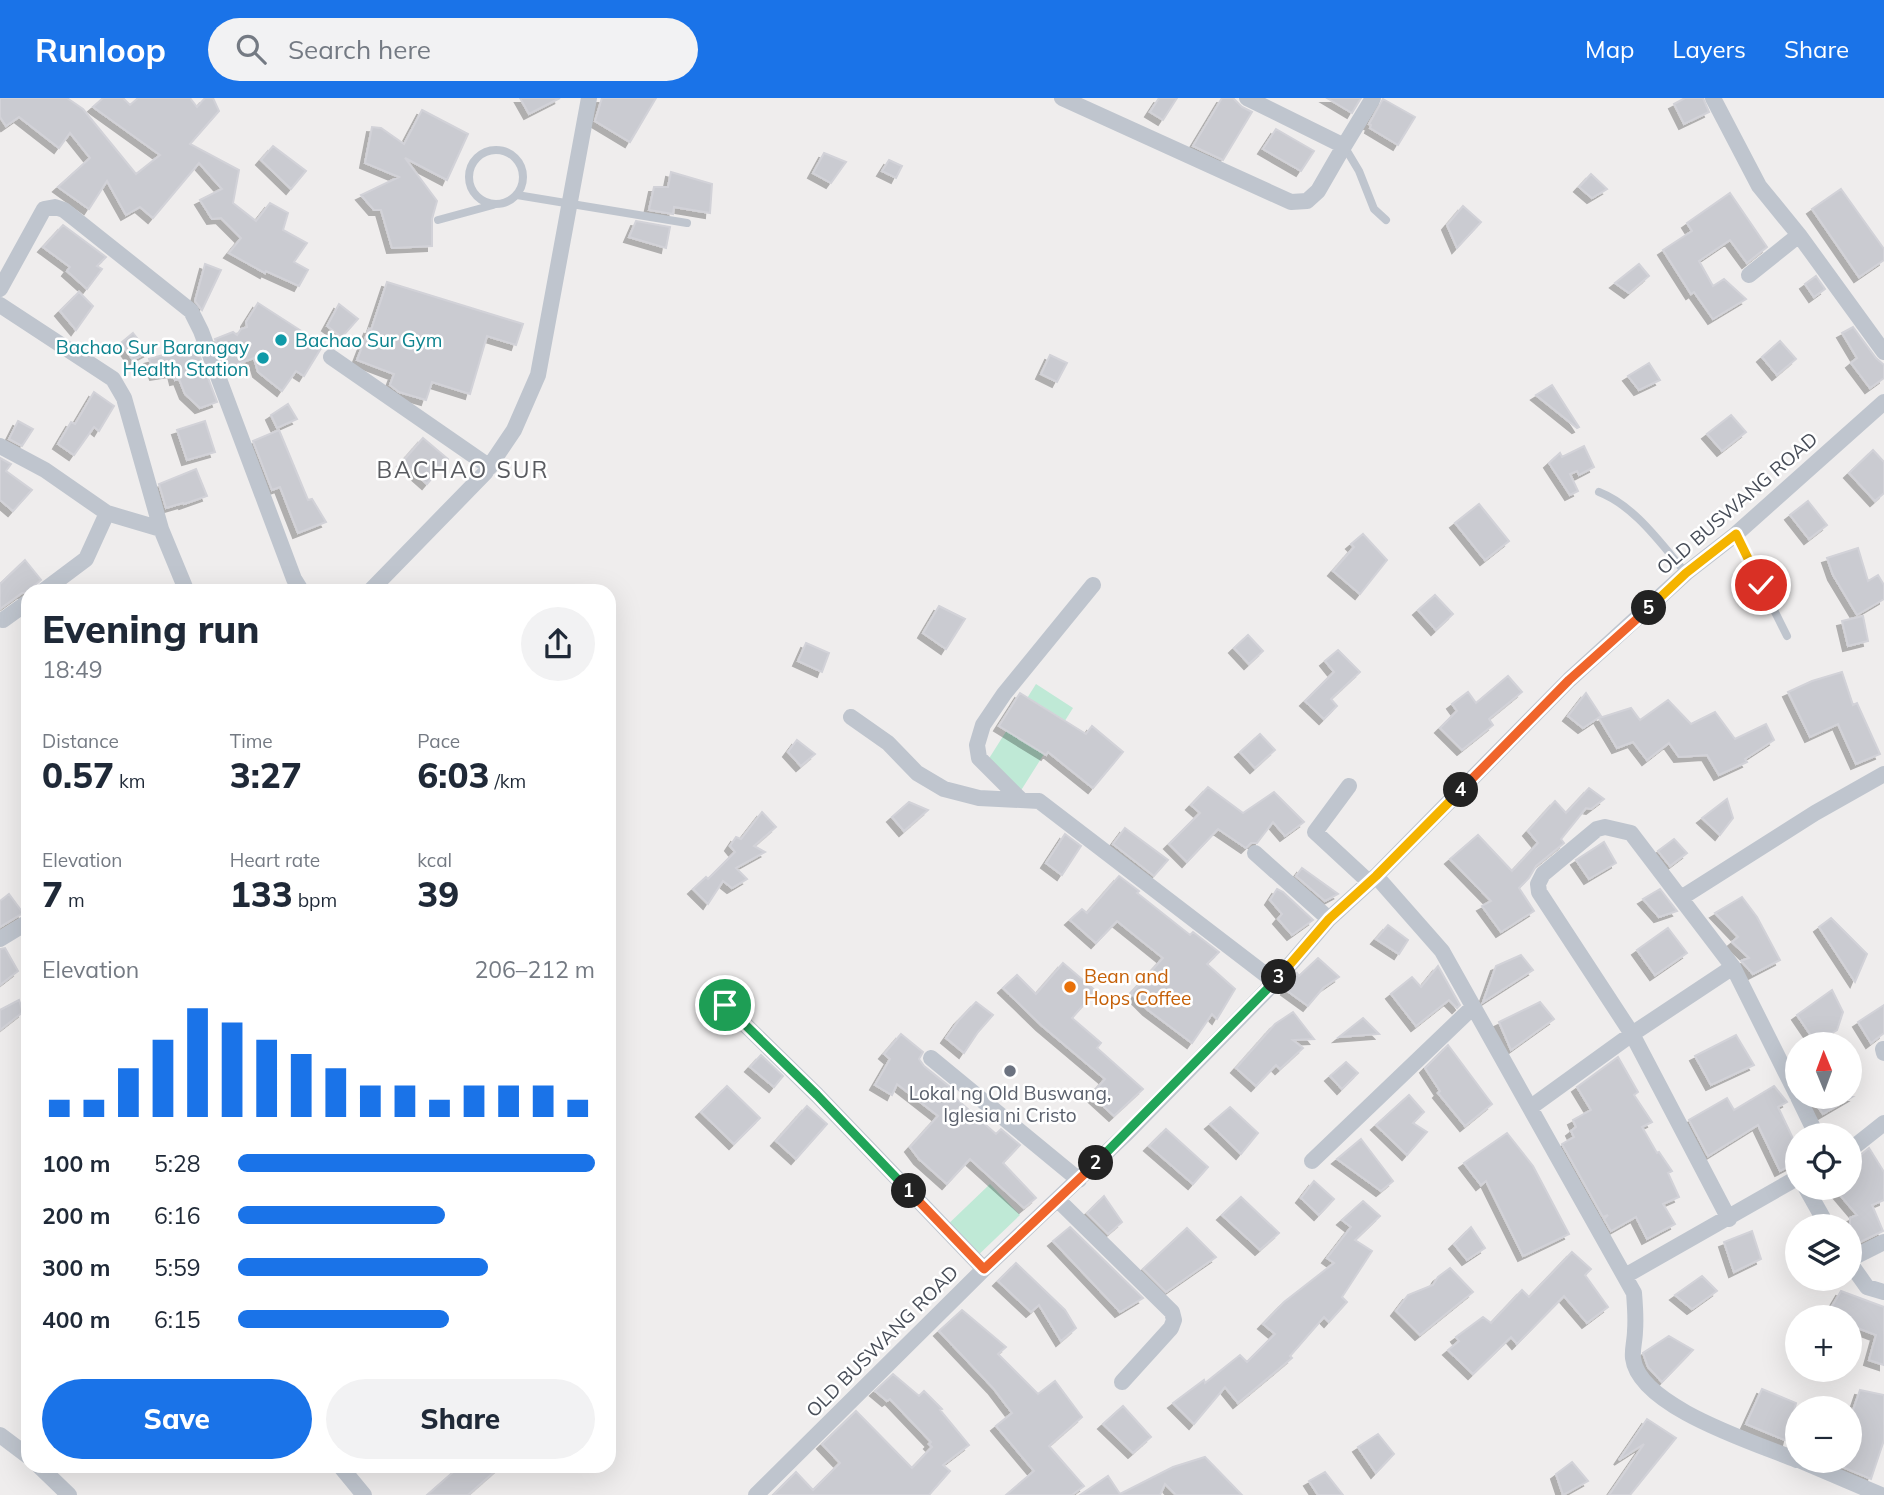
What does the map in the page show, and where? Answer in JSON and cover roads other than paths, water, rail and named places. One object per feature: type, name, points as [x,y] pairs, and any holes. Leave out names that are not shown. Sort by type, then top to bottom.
[{"type":"street","points":[[377,584],[490,467],[514,430],[538,375],[589,98]]},
{"type":"street","points":[[1062,98],[1291,202],[1307,201],[1318,191],[1373,98]]},
{"type":"street","points":[[1247,98],[1344,146]]},
{"type":"street","points":[[1713,98],[1759,186],[1799,235],[1884,352]]},
{"type":"street","points":[[0,289],[44,209],[55,207],[64,210],[191,311],[297,584]]},
{"type":"street","points":[[1749,275],[1799,235]]},
{"type":"street","points":[[0,304],[113,379],[124,398],[161,529],[184,584]]},
{"type":"street","points":[[331,357],[490,467]]},
{"type":"street","name":"OLD BUSWANG ROAD","points":[[756,1495],[984,1269],[1079,1180],[1275,982],[1329,919],[1569,680],[1686,573],[1736,534],[1884,402]]},
{"type":"street","points":[[0,446],[45,470],[107,513],[161,529]]},
{"type":"street","points":[[53,584],[86,559],[107,513]]},
{"type":"street","points":[[1020,799],[979,758],[977,746],[983,725],[1004,694],[1093,586]]},
{"type":"street","points":[[3,620],[21,607]]},
{"type":"street","points":[[851,717],[888,743],[917,773],[944,789],[979,798],[1039,801],[1275,982]]},
{"type":"street","points":[[1681,898],[1815,813],[1884,774]]},
{"type":"street","points":[[1349,786],[1315,832],[1372,879],[1442,951],[1634,1293],[1636,1329],[1633,1359],[1638,1372],[1651,1389],[1681,1412],[1785,1455]]},
{"type":"street","points":[[1729,1219],[1632,1034],[1539,892],[1538,884],[1549,869],[1597,829],[1605,827],[1630,833],[1733,967],[1785,1070]]},
{"type":"street","points":[[1255,853],[1329,919]]},
{"type":"street","points":[[0,939],[21,926]]},
{"type":"street","points":[[1531,1107],[1632,1034],[1733,967]]},
{"type":"street","points":[[725,1005],[817,1095],[984,1269]]},
{"type":"street","points":[[1312,1161],[1473,1007]]},
{"type":"street","points":[[931,1058],[1079,1180]]},
{"type":"street","points":[[1862,1140],[1884,1123]]},
{"type":"street","points":[[1625,1276],[1785,1185]]},
{"type":"street","points":[[1058,1200],[1171,1312],[1174,1320],[1171,1328],[1122,1382]]},
{"type":"street","points":[[1862,1253],[1877,1243],[1884,1242]]},
{"type":"street","points":[[1862,1279],[1867,1287],[1884,1292]]},
{"type":"street","points":[[0,1435],[21,1449]]},
{"type":"street","points":[[46,1473],[69,1495]]},
{"type":"street","points":[[346,1473],[364,1495]]},
{"type":"street","points":[[1820,1473],[1847,1488],[1881,1495]]},
{"type":"lane","points":[[1344,146],[1359,171],[1374,209],[1386,220]]},
{"type":"lane","points":[[438,220],[510,201],[517,195],[524,178],[519,162],[504,151],[485,152],[472,164],[468,182],[477,198],[494,205]]},
{"type":"lane","points":[[517,195],[687,223]]},
{"type":"lane","points":[[1599,492],[1614,498],[1649,529],[1686,573]]},
{"type":"lane","points":[[1736,534],[1787,636]]},
{"type":"place","name":"Bachao Sur Gym","points":[[281,340]]},
{"type":"place","name":"Bachao Sur Barangay Health Station","points":[[263,358]]},
{"type":"place","name":"Bean and Hops Coffee","points":[[1070,987]]},
{"type":"place","name":"Lokal ng Old Buswang, Iglesia ni Cristo","points":[[1010,1071]]},
{"type":"district","name":"BACHAO SUR","points":[[463,469]]}]
